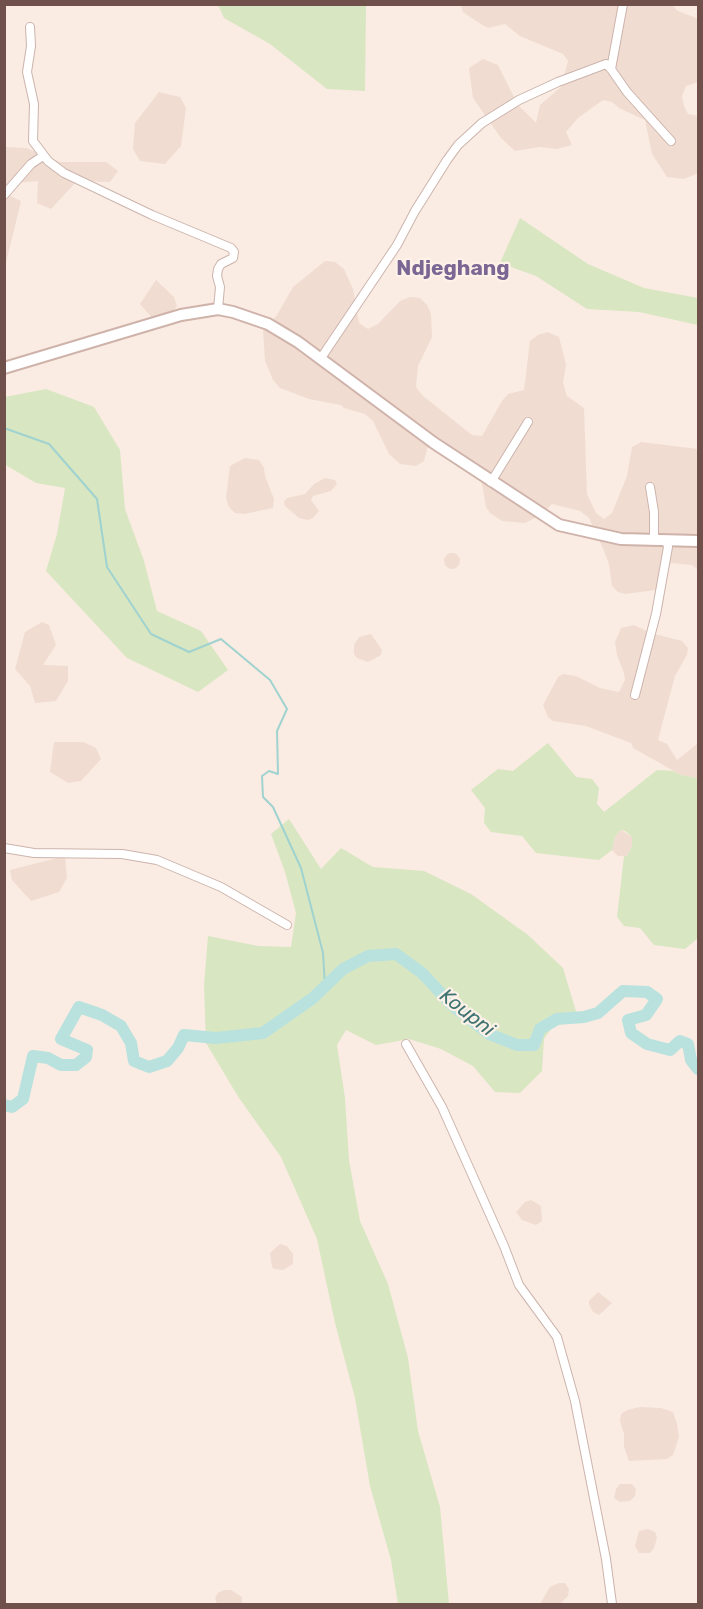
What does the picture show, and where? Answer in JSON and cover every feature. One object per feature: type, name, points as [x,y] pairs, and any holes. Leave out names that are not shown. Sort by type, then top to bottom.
[{"type":"street","points":[[611,69],[623,4]]},
{"type":"street","points":[[30,27],[31,46],[27,72],[34,104],[33,141],[44,156],[64,173],[152,215],[231,248],[234,252],[233,258],[221,264],[217,276],[220,287],[218,309]]},
{"type":"street","points":[[321,358],[397,245],[422,200],[458,145],[482,123],[519,100],[606,64],[627,92],[671,141]]},
{"type":"street","points":[[4,195],[32,164],[44,156]]},
{"type":"street","points":[[4,368],[181,315],[218,309],[268,324],[321,358],[434,443],[559,525],[621,540],[699,541]]},
{"type":"street","points":[[491,482],[528,422]]},
{"type":"street","points":[[650,488],[654,512],[654,540]]},
{"type":"street","points":[[635,696],[656,614],[668,547],[666,540]]},
{"type":"street","points":[[4,848],[34,853],[122,854],[157,860],[221,887],[287,925]]},
{"type":"street","points":[[406,1044],[442,1107],[500,1236],[519,1285],[557,1337],[575,1401],[606,1559],[612,1605]]},
{"type":"shaded area","points":[[461,5],[672,5],[678,11],[696,18],[698,20],[698,82],[686,86],[682,96],[688,114],[698,116],[698,173],[684,179],[667,177],[652,154],[645,120],[619,108],[612,102],[603,100],[578,118],[566,132],[572,145],[557,149],[540,147],[515,151],[501,138],[473,98],[469,68],[483,59],[498,65],[518,105],[536,123],[540,105],[561,87],[568,61],[563,54],[520,36],[505,24],[488,28],[463,12]]},
{"type":"shaded area","points":[[159,92],[180,97],[186,108],[181,146],[165,164],[140,161],[133,149],[135,123]]},
{"type":"shaded area","points":[[5,147],[26,148],[60,162],[106,162],[118,171],[110,182],[77,181],[51,209],[37,203],[38,181],[5,184]]},
{"type":"shaded area","points":[[4,193],[21,201],[6,263],[4,262]]},
{"type":"shaded area","points":[[325,261],[335,262],[344,269],[353,289],[359,323],[368,329],[378,324],[400,301],[410,297],[420,298],[427,305],[431,314],[432,337],[418,366],[416,387],[423,396],[472,435],[482,436],[508,394],[524,390],[530,341],[548,332],[559,337],[566,365],[563,383],[567,396],[584,408],[587,494],[596,513],[604,519],[612,513],[627,476],[632,447],[641,442],[698,449],[698,570],[692,565],[671,563],[656,590],[625,594],[618,592],[612,586],[609,564],[589,518],[580,511],[552,504],[539,516],[525,523],[502,521],[490,513],[486,507],[481,478],[430,438],[424,461],[416,466],[400,464],[389,454],[373,421],[365,414],[341,405],[309,399],[280,388],[273,380],[265,361],[263,330],[277,315],[293,287]]},
{"type":"shaded area","points":[[156,280],[174,297],[177,306],[166,320],[153,319],[140,304]]},
{"type":"shaded area","points":[[245,458],[259,460],[264,468],[274,499],[273,508],[244,514],[235,513],[229,507],[226,498],[230,466]]},
{"type":"shaded area","points":[[325,478],[335,480],[337,484],[331,491],[313,496],[311,500],[319,511],[313,518],[308,520],[299,518],[285,506],[284,502],[287,498],[305,494],[314,484]]},
{"type":"shaded area","points":[[452,553],[458,555],[460,561],[458,567],[452,569],[446,567],[444,561],[446,555]]},
{"type":"shaded area","points":[[42,622],[49,625],[56,645],[43,665],[68,666],[68,681],[56,701],[35,703],[30,686],[15,669],[25,632]]},
{"type":"shaded area","points":[[634,625],[651,633],[682,641],[688,648],[687,655],[675,676],[658,740],[667,744],[677,760],[698,743],[698,778],[681,775],[633,748],[631,743],[586,726],[553,721],[548,717],[543,705],[558,677],[563,674],[576,676],[600,688],[619,692],[625,680],[615,642],[621,628]]},
{"type":"shaded area","points":[[371,634],[382,650],[381,655],[368,662],[357,658],[354,654],[354,645],[359,637]]},
{"type":"shaded area","points":[[54,742],[83,742],[96,748],[101,759],[81,781],[68,783],[50,772]]},
{"type":"shaded area","points":[[621,830],[632,837],[632,846],[627,856],[618,856],[612,850],[615,837]]},
{"type":"shaded area","points":[[65,856],[67,878],[59,892],[31,901],[12,880],[10,870]]},
{"type":"shaded area","points":[[531,1200],[541,1206],[542,1221],[536,1225],[522,1220],[516,1212],[525,1202]]},
{"type":"shaded area","points":[[280,1244],[287,1246],[293,1254],[293,1264],[283,1270],[272,1267],[270,1253]]},
{"type":"shaded area","points":[[598,1292],[612,1303],[599,1315],[593,1312],[589,1304]]},
{"type":"shaded area","points":[[640,1407],[661,1408],[673,1412],[679,1437],[673,1455],[667,1459],[629,1461],[624,1447],[621,1414]]},
{"type":"shaded area","points":[[620,1484],[632,1484],[636,1489],[635,1496],[630,1501],[620,1502],[614,1498]]},
{"type":"shaded area","points":[[648,1529],[655,1532],[657,1538],[654,1548],[650,1553],[639,1553],[635,1546],[639,1531]]},
{"type":"shaded area","points":[[565,1583],[569,1589],[568,1596],[560,1604],[540,1604],[550,1587]]},
{"type":"shaded area","points":[[224,1590],[231,1590],[242,1597],[242,1604],[217,1604],[215,1598]]},
{"type":"green space","points":[[218,5],[366,5],[365,91],[327,89],[270,44],[224,18]]},
{"type":"green space","points":[[520,218],[588,264],[644,288],[698,298],[698,325],[639,312],[587,309],[536,276],[500,263]]},
{"type":"green space","points":[[46,389],[94,407],[120,450],[125,509],[144,561],[157,611],[201,631],[228,670],[198,692],[127,658],[46,571],[57,534],[65,488],[36,483],[4,464],[5,397]]},
{"type":"green space","points":[[548,743],[576,777],[592,779],[599,788],[597,804],[604,812],[657,770],[673,771],[698,778],[698,938],[685,949],[654,945],[640,928],[624,926],[617,917],[624,856],[627,856],[632,846],[632,837],[625,831],[621,830],[615,837],[612,850],[599,860],[536,853],[522,836],[491,832],[484,823],[485,808],[471,790],[498,769],[513,771]]},
{"type":"green space","points":[[289,819],[321,869],[341,848],[373,867],[424,871],[471,894],[528,935],[563,968],[578,1018],[559,1017],[544,1039],[542,1071],[520,1093],[495,1092],[473,1066],[441,1049],[409,1039],[376,1045],[346,1030],[337,1045],[345,1098],[349,1160],[360,1221],[388,1284],[408,1358],[418,1431],[440,1507],[449,1604],[398,1604],[391,1560],[370,1486],[355,1398],[335,1323],[317,1239],[281,1157],[239,1098],[206,1043],[204,985],[208,936],[258,946],[291,947],[296,913],[285,872],[271,834]]},
{"type":"waterway","points":[[4,428],[49,444],[97,499],[107,567],[151,634],[189,652],[221,639],[270,680],[287,709],[277,731],[278,774],[269,771],[262,776],[263,797],[273,807],[301,868],[323,953],[325,986]]},
{"type":"waterway","name":"Koupni","points":[[4,1105],[12,1107],[23,1099],[33,1056],[48,1058],[61,1065],[76,1065],[86,1057],[87,1050],[61,1039],[79,1007],[102,1015],[121,1026],[131,1043],[134,1061],[149,1067],[167,1061],[178,1048],[184,1035],[216,1038],[263,1033],[313,998],[343,969],[368,956],[396,954],[422,973],[452,1005],[489,1034],[517,1045],[534,1045],[540,1029],[557,1019],[584,1017],[598,1013],[623,991],[647,992],[657,999],[646,1015],[628,1020],[631,1033],[647,1044],[670,1050],[680,1041],[688,1044],[691,1060],[698,1069]]},
{"type":"district","name":"Ndjeghang","points":[[453,269]]}]
